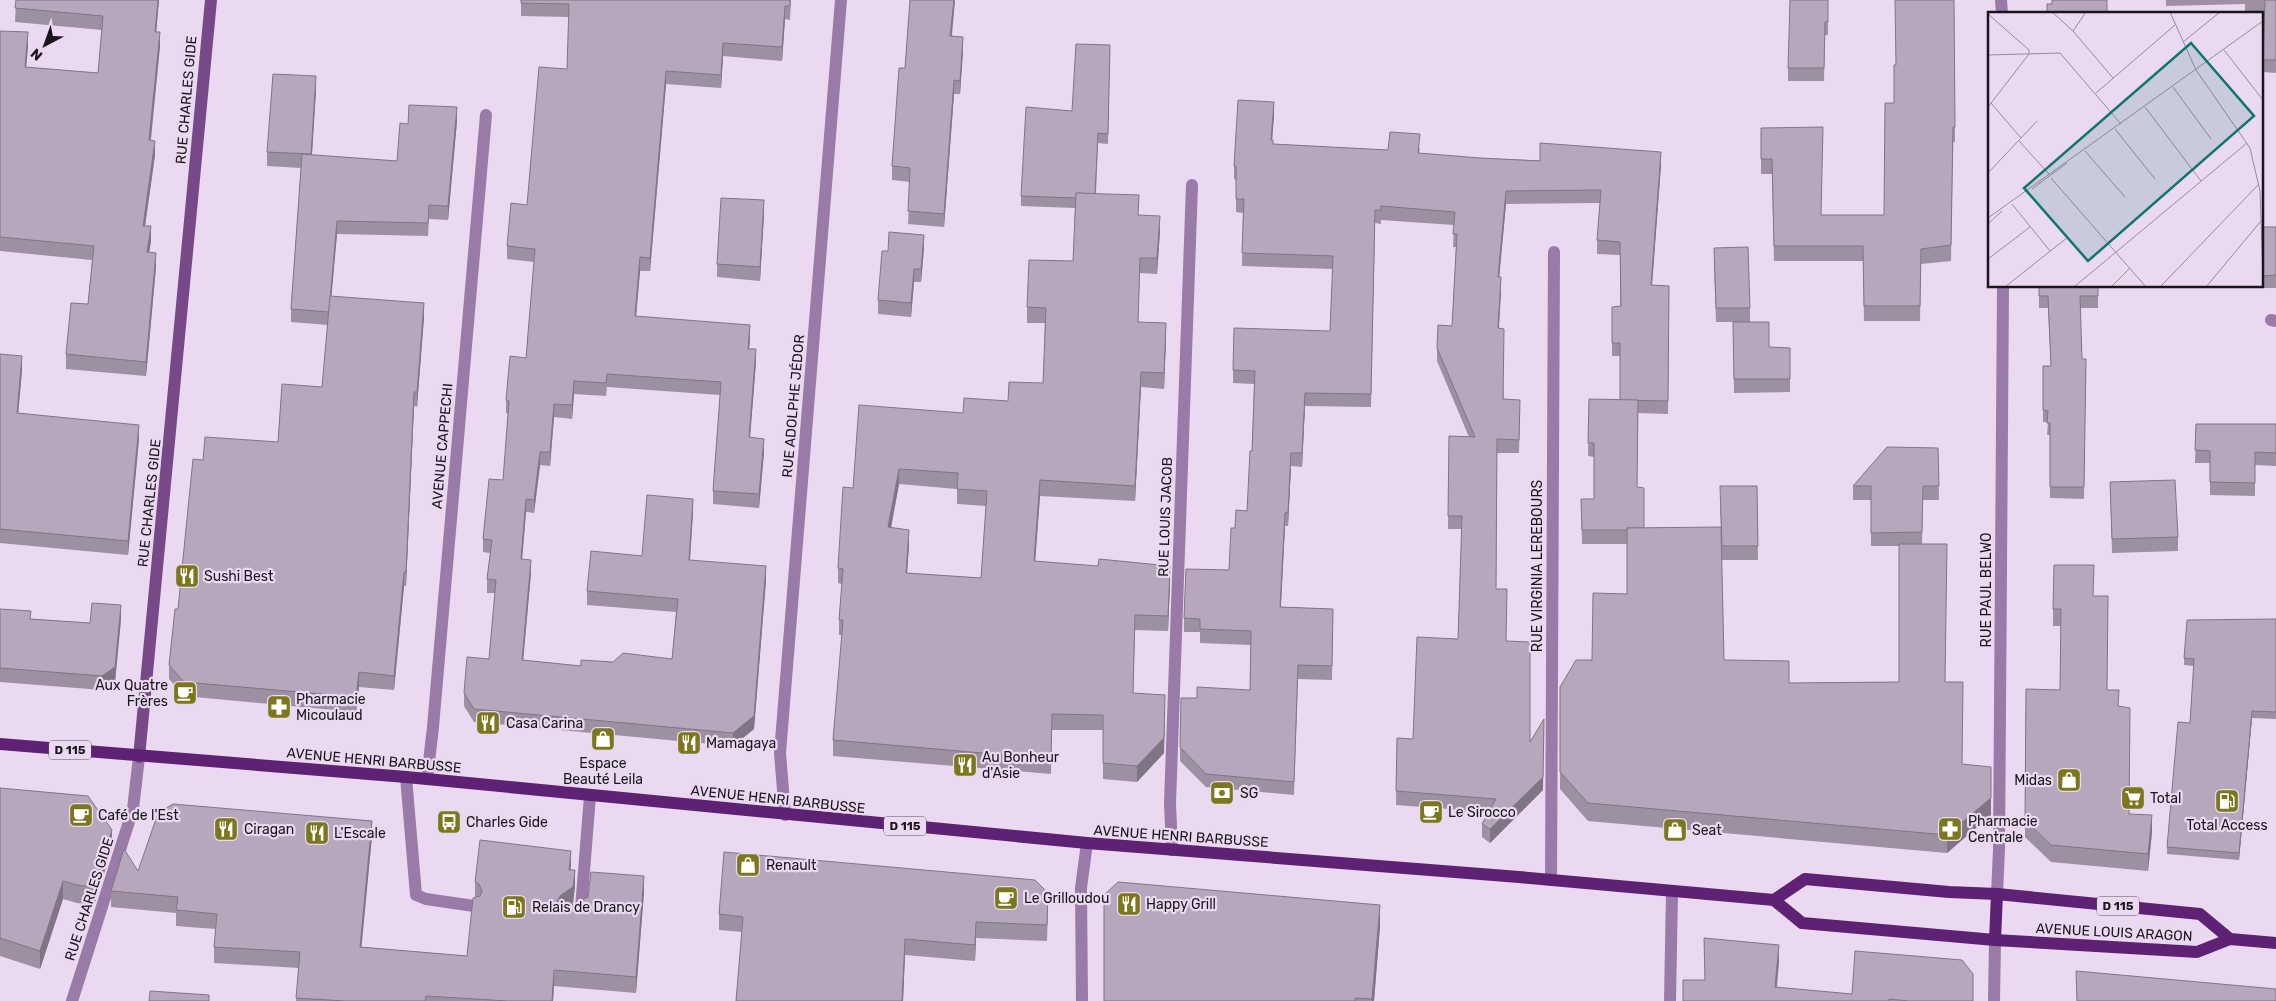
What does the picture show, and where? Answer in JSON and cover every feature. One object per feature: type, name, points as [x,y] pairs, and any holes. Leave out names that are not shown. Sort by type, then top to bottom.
[{"type":"main road","name":"RUE CHARLES GIDE","points":[[139,756],[211,0]]},
{"type":"main road","name":"AVENUE HENRI BARBUSSE","points":[[0,744],[406,776],[590,796],[1086,843],[1551,880],[1672,892]]},
{"type":"main road","name":"AVENUE LOUIS ARAGON","points":[[2230,939],[2200,914],[1997,894],[1805,880],[1774,900],[1802,923],[1995,940],[2197,952],[2230,939],[2276,943]]},
{"type":"main road","name":"D 115","points":[[1672,892],[1774,900]]},
{"type":"main road","points":[[1995,940],[1997,894]]},
{"type":"street","name":"RUE ADOLPHE JÉDOR","points":[[785,815],[780,753],[841,0]]},
{"type":"street","name":"AVENUE CAPPECHI","points":[[427,779],[486,114]]},
{"type":"street","name":"RUE LOUIS JACOB","points":[[1172,850],[1170,802],[1192,185]]},
{"type":"street","name":"RUE VIRGINIA LEREBOURS","points":[[1551,880],[1554,252]]},
{"type":"street","name":"RUE PAUL BELWO","points":[[1997,894],[2000,849],[2003,288]]},
{"type":"street","name":"RUE CHARLES GIDE","points":[[72,1001],[131,815],[139,756]]},
{"type":"street","points":[[406,776],[416,895],[426,900],[474,906]]},
{"type":"street","points":[[565,916],[581,908],[590,796]]},
{"type":"street","points":[[1082,1001],[1081,888],[1086,843]]},
{"type":"street","points":[[1670,1001],[1672,892]]},
{"type":"street","points":[[1994,1001],[1995,940]]},
{"type":"building","points":[[16,0],[158,0],[155,32],[160,32],[149,140],[155,141],[143,226],[151,226],[147,252],[156,253],[146,362],[66,354],[71,303],[88,304],[94,246],[0,237],[0,31],[28,32],[25,67],[98,73],[103,16],[15,8]]},
{"type":"building","points":[[521,0],[790,0],[790,6],[785,6],[782,47],[723,43],[721,75],[666,71],[650,258],[640,257],[635,316],[750,325],[748,349],[756,349],[749,437],[764,439],[759,494],[713,491],[721,382],[607,374],[606,383],[574,381],[572,405],[554,404],[550,452],[540,452],[534,500],[526,499],[521,559],[531,560],[522,660],[581,666],[581,660],[613,662],[623,653],[672,659],[678,599],[587,591],[591,551],[642,556],[647,495],[693,499],[689,560],[766,566],[754,716],[733,733],[474,709],[464,693],[467,657],[489,659],[496,580],[487,579],[492,540],[483,539],[489,479],[503,480],[509,401],[506,400],[510,356],[526,358],[535,249],[507,246],[511,203],[527,205],[539,67],[567,69],[569,4],[521,3]]},
{"type":"building","points":[[910,0],[954,0],[950,36],[963,37],[960,81],[954,80],[944,214],[908,211],[910,168],[892,166],[899,68],[905,68]]},
{"type":"building","points":[[1790,0],[1828,0],[1828,22],[1825,22],[1824,68],[1788,68]]},
{"type":"building","points":[[1895,0],[1954,0],[1955,127],[1953,127],[1951,245],[1921,249],[1920,306],[1864,306],[1863,246],[1774,246],[1772,159],[1761,159],[1761,128],[1823,127],[1821,215],[1884,215],[1885,103],[1894,103],[1894,65],[1896,65]]},
{"type":"building","points":[[2052,0],[2107,0],[2107,12],[2047,12],[2047,4],[2052,4]]},
{"type":"building","points":[[2265,0],[2276,0],[2276,60],[2264,60]]},
{"type":"building","points":[[1076,44],[1110,45],[1108,134],[1098,133],[1095,194],[1076,193],[1076,198],[1021,196],[1026,107],[1072,111]]},
{"type":"building","points":[[273,74],[316,76],[311,154],[267,152]]},
{"type":"building","points":[[1238,100],[1274,102],[1271,140],[1273,140],[1273,144],[1388,150],[1390,132],[1420,134],[1418,153],[1480,158],[1540,161],[1540,143],[1661,152],[1651,285],[1669,286],[1668,401],[1620,400],[1620,343],[1612,343],[1612,307],[1621,306],[1620,242],[1597,240],[1601,190],[1506,191],[1498,277],[1501,277],[1498,328],[1504,329],[1503,399],[1520,400],[1519,440],[1497,439],[1496,589],[1507,589],[1506,641],[1530,642],[1530,742],[1544,719],[1543,777],[1490,829],[1482,824],[1496,799],[1396,791],[1397,738],[1413,739],[1417,637],[1458,639],[1462,516],[1448,516],[1449,436],[1475,437],[1437,348],[1438,325],[1452,326],[1457,234],[1453,234],[1455,212],[1381,206],[1381,210],[1375,210],[1371,394],[1305,393],[1302,453],[1291,453],[1288,512],[1285,513],[1280,607],[1333,609],[1332,666],[1298,665],[1294,782],[1206,774],[1180,747],[1181,698],[1197,698],[1197,687],[1250,690],[1251,631],[1200,629],[1200,619],[1184,618],[1186,569],[1229,570],[1231,528],[1235,528],[1236,510],[1247,511],[1250,451],[1252,451],[1255,371],[1233,370],[1234,328],[1330,331],[1333,256],[1242,253],[1244,199],[1236,199],[1236,166],[1234,166]]},
{"type":"building","points":[[409,105],[457,107],[448,206],[429,205],[428,223],[337,221],[329,312],[291,309],[302,154],[397,161],[400,123],[408,124]]},
{"type":"building","points":[[1076,193],[1139,195],[1138,215],[1160,216],[1157,258],[1140,258],[1138,322],[1166,323],[1164,373],[1141,372],[1135,486],[1040,480],[1034,561],[1098,566],[1099,559],[1170,566],[1168,616],[1135,615],[1133,693],[1165,695],[1164,738],[1137,766],[1103,763],[1103,715],[1052,714],[1051,759],[833,740],[843,620],[839,620],[843,569],[838,568],[843,487],[853,488],[859,405],[963,413],[964,398],[1008,401],[1009,382],[1043,383],[1046,308],[1027,307],[1029,260],[1073,261]],"holes":[[[899,469],[958,473],[957,489],[987,491],[981,578],[906,573],[909,530],[888,527]]]},
{"type":"building","points":[[721,198],[764,200],[760,267],[717,264]]},
{"type":"building","points":[[2264,227],[2276,227],[2276,275],[2264,276]]},
{"type":"building","points":[[889,232],[924,235],[921,269],[914,269],[911,303],[878,300],[882,251],[888,251]]},
{"type":"building","points":[[1748,247],[1750,308],[1716,308],[1714,248]]},
{"type":"building","points":[[2039,288],[2098,288],[2098,296],[2080,296],[2082,359],[2086,359],[2084,487],[2050,487],[2050,423],[2047,423],[2048,411],[2043,410],[2043,366],[2051,366],[2048,296],[2039,296]]},
{"type":"building","points":[[330,296],[424,303],[417,392],[414,392],[406,572],[404,572],[394,676],[359,672],[356,697],[184,682],[169,665],[175,609],[178,609],[193,459],[203,460],[205,437],[278,442],[282,384],[322,387]]},
{"type":"building","points":[[1733,322],[1769,322],[1769,347],[1790,348],[1790,379],[1734,379]]},
{"type":"building","points":[[0,354],[22,356],[17,413],[139,425],[128,541],[0,529]]},
{"type":"building","points":[[1589,399],[1638,400],[1637,487],[1644,488],[1644,528],[1582,530],[1581,499],[1594,499],[1594,443],[1588,443]]},
{"type":"building","points":[[2196,424],[2276,424],[2276,453],[2255,452],[2255,483],[2210,482],[2210,451],[2195,450]]},
{"type":"building","points":[[1887,447],[1938,448],[1939,486],[1923,486],[1922,532],[1871,533],[1871,486],[1853,486]]},
{"type":"building","points":[[2175,480],[2178,537],[2112,539],[2110,482]]},
{"type":"building","points":[[1720,486],[1757,486],[1758,546],[1722,546]]},
{"type":"building","points":[[1721,527],[1724,660],[1789,661],[1789,683],[1899,682],[1899,544],[1947,544],[1945,682],[1963,682],[1962,764],[1991,767],[1991,798],[1947,835],[1588,803],[1560,772],[1560,687],[1576,660],[1592,660],[1593,593],[1627,594],[1627,528]]},
{"type":"building","points":[[2054,565],[2094,565],[2093,596],[2108,596],[2107,690],[2119,690],[2118,706],[2130,708],[2129,814],[2152,815],[2148,854],[2051,845],[2025,820],[2026,689],[2060,690],[2061,609],[2053,609]]},
{"type":"building","points":[[92,603],[121,605],[115,667],[102,676],[0,668],[0,609],[31,611],[30,619],[90,623]]},
{"type":"building","points":[[2276,619],[2276,712],[2252,711],[2239,853],[2167,847],[2178,722],[2190,723],[2194,659],[2184,658],[2187,620]]},
{"type":"building","points":[[0,788],[88,796],[112,830],[94,887],[63,881],[40,951],[0,938]]},
{"type":"building","points":[[173,804],[372,821],[360,947],[467,956],[473,898],[480,896],[482,891],[479,884],[475,882],[480,840],[571,851],[569,870],[575,870],[573,887],[561,895],[557,901],[558,906],[564,909],[588,897],[591,872],[644,876],[636,977],[554,970],[552,1001],[508,1001],[426,996],[425,1001],[345,1001],[296,998],[300,952],[214,947],[217,914],[176,910],[178,897],[111,891],[124,849],[138,871],[158,813]]},
{"type":"building","points":[[724,852],[1035,880],[1048,893],[1047,925],[976,922],[975,945],[905,939],[902,1001],[736,1001],[743,917],[719,914]]},
{"type":"building","points":[[1118,882],[1380,905],[1372,999],[1355,998],[1355,1001],[1104,1001],[1104,895]]},
{"type":"building","points":[[1704,938],[1779,945],[1775,987],[1852,994],[1855,951],[1962,960],[1973,974],[1973,1001],[1909,1001],[1889,999],[1889,1001],[1683,1001],[1683,980],[1705,980]]},
{"type":"building","points":[[2076,971],[2276,989],[2276,1001],[2077,1001]]},
{"type":"building","points":[[150,991],[209,995],[209,1001],[149,1001]]},
{"type":"place","name":"Sushi Best","points":[[187,576]]},
{"type":"place","name":"Aux Quatre Frères","points":[[185,693]]},
{"type":"place","name":"Pharmacie Micoulaud","points":[[279,707]]},
{"type":"place","name":"Casa Carina","points":[[488,723]]},
{"type":"place","name":"Espace Beauté Leila","points":[[603,739]]},
{"type":"place","name":"Mamagaya","points":[[689,743]]},
{"type":"place","name":"Au Bonheur d'Asie","points":[[965,765]]},
{"type":"place","name":"Midas","points":[[2069,780]]},
{"type":"place","name":"SG","points":[[1222,793]]},
{"type":"place","name":"Total","points":[[2133,798]]},
{"type":"place","name":"Total Access","points":[[2227,801]]},
{"type":"place","name":"Le Sirocco","points":[[1431,812]]},
{"type":"place","name":"Café de l'Est","points":[[81,815]]},
{"type":"place","name":"Charles Gide","points":[[449,822]]},
{"type":"place","name":"Ciragan","points":[[226,829]]},
{"type":"place","name":"Pharmacie Centrale","points":[[1950,829]]},
{"type":"place","name":"Seat","points":[[1675,830]]},
{"type":"place","name":"L'Escale","points":[[317,833]]},
{"type":"place","name":"Renault","points":[[748,865]]},
{"type":"place","name":"Le Grilloudou","points":[[1006,898]]},
{"type":"place","name":"Happy Grill","points":[[1129,904]]},
{"type":"place","name":"Relais de Drancy","points":[[514,907]]}]
